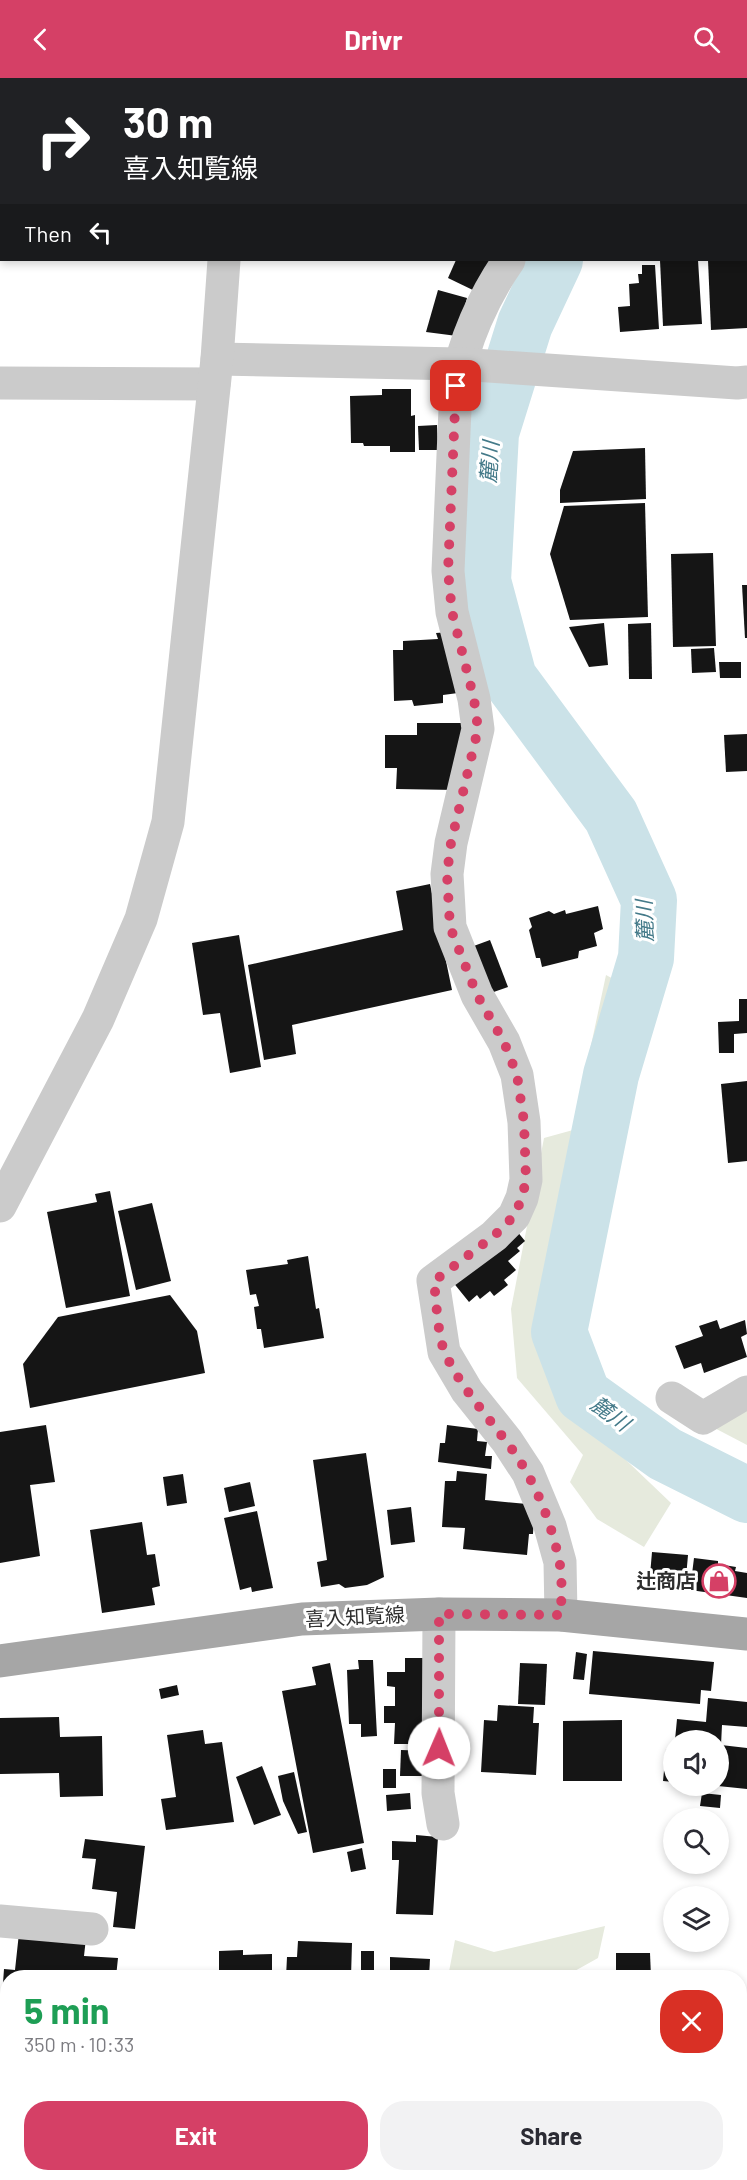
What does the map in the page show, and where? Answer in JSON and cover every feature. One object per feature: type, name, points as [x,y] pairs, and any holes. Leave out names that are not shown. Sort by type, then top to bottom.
[{"type":"main road","name":"喜入知覧線","points":[[0,1661],[302,1619],[439,1614],[561,1615],[747,1634]]},
{"type":"street","points":[[0,1206],[98,1019],[141,919],[168,822],[215,371],[224,261]]},
{"type":"street","points":[[508,261],[494,282],[459,364],[452,446],[448,571],[452,612],[474,699],[478,729],[451,843],[447,874],[450,927],[477,995],[504,1042],[517,1075],[524,1122],[526,1180],[522,1198],[514,1216],[494,1236],[434,1281],[444,1352],[467,1391],[507,1441],[528,1473],[550,1526],[560,1562],[561,1615]]},
{"type":"street","points":[[0,383],[215,371],[459,364],[747,382]]},
{"type":"street","points":[[672,1398],[703,1418],[747,1392]]},
{"type":"street","points":[[439,1614],[438,1793],[443,1824]]},
{"type":"street","points":[[0,1921],[92,1929]]},
{"type":"shaded area","points":[[606,975],[617,981],[563,1215],[544,1336],[563,1400],[671,1503],[644,1547],[597,1519],[570,1482],[583,1455],[517,1378],[511,1309],[544,1138],[573,1130]]},
{"type":"shaded area","points":[[747,1401],[747,1445],[705,1423]]},
{"type":"shaded area","points":[[605,1926],[598,1958],[577,1970],[449,1970],[455,1940],[494,1952]]},
{"type":"building","points":[[456,261],[494,261],[479,293],[448,278]]},
{"type":"building","points":[[660,261],[698,261],[702,324],[663,326]]},
{"type":"building","points":[[708,261],[747,261],[747,328],[711,330]]},
{"type":"building","points":[[642,265],[655,265],[659,329],[620,332],[618,307],[630,306],[629,284],[639,283],[638,274],[642,274]]},
{"type":"building","points":[[438,290],[467,298],[457,336],[426,332]]},
{"type":"building","points":[[382,389],[411,389],[411,416],[415,415],[415,452],[390,452],[390,446],[364,446],[363,443],[351,443],[350,396],[382,395]]},
{"type":"building","points":[[437,425],[438,450],[419,450],[418,426]]},
{"type":"building","points":[[645,448],[646,499],[560,503],[560,490],[573,451]]},
{"type":"building","points":[[645,503],[648,617],[570,620],[550,554],[564,506]]},
{"type":"building","points":[[713,553],[716,646],[673,647],[671,554]]},
{"type":"building","points":[[742,585],[747,585],[747,638],[745,638]]},
{"type":"building","points":[[604,623],[608,665],[589,667],[569,627]]},
{"type":"building","points":[[651,623],[652,679],[629,679],[628,624]]},
{"type":"building","points":[[449,632],[458,693],[443,695],[443,703],[414,706],[412,700],[394,701],[393,650],[403,650],[403,641],[438,639],[436,633]]},
{"type":"building","points":[[714,648],[716,672],[692,673],[691,649]]},
{"type":"building","points":[[719,662],[741,662],[741,678],[720,678]]},
{"type":"building","points":[[417,723],[463,723],[456,790],[396,789],[397,768],[385,768],[385,735],[417,735]]},
{"type":"building","points":[[747,734],[747,771],[726,772],[724,735]]},
{"type":"building","points":[[430,884],[452,990],[292,1025],[296,1054],[264,1060],[248,965],[403,930],[396,891]]},
{"type":"building","points":[[598,906],[603,929],[594,933],[597,946],[579,951],[578,958],[542,967],[540,958],[536,958],[529,930],[532,927],[529,918],[549,911],[554,914],[565,910],[566,914]]},
{"type":"building","points":[[239,935],[261,1067],[230,1073],[220,1013],[203,1015],[192,943]]},
{"type":"building","points":[[490,940],[508,987],[488,994],[471,947]]},
{"type":"building","points":[[739,999],[747,999],[747,1033],[734,1034],[734,1053],[719,1053],[718,1022],[739,1021]]},
{"type":"building","points":[[747,1081],[747,1161],[728,1163],[721,1084]]},
{"type":"building","points":[[110,1191],[130,1296],[66,1308],[47,1212],[97,1202],[95,1194]]},
{"type":"building","points":[[152,1203],[171,1281],[136,1290],[118,1211]]},
{"type":"building","points":[[516,1230],[525,1241],[517,1248],[520,1251],[508,1261],[516,1270],[504,1280],[508,1285],[494,1296],[490,1291],[480,1299],[477,1295],[469,1302],[452,1281]]},
{"type":"building","points":[[308,1256],[316,1309],[319,1308],[324,1338],[264,1348],[261,1329],[257,1329],[254,1307],[259,1306],[256,1294],[250,1295],[246,1270],[288,1264],[287,1260]]},
{"type":"building","points":[[170,1295],[197,1331],[205,1373],[30,1408],[23,1364],[58,1317]]},
{"type":"building","points":[[717,1320],[720,1329],[745,1320],[747,1334],[741,1337],[747,1357],[704,1373],[701,1363],[684,1369],[675,1346],[703,1336],[699,1326]]},
{"type":"building","points":[[46,1425],[55,1482],[30,1485],[40,1556],[0,1563],[0,1432]]},
{"type":"building","points":[[447,1425],[478,1429],[477,1441],[487,1442],[485,1456],[492,1456],[491,1469],[438,1462],[440,1443],[445,1443]]},
{"type":"building","points":[[366,1453],[384,1577],[367,1585],[345,1588],[339,1584],[321,1587],[317,1562],[327,1560],[313,1460]]},
{"type":"building","points":[[457,1471],[487,1474],[485,1500],[527,1504],[527,1514],[534,1515],[533,1534],[529,1534],[527,1555],[463,1549],[465,1528],[442,1527],[445,1481],[456,1481]]},
{"type":"building","points":[[183,1474],[187,1503],[167,1506],[163,1477]]},
{"type":"building","points":[[250,1482],[255,1506],[229,1512],[224,1488]]},
{"type":"building","points":[[411,1507],[415,1542],[391,1545],[387,1510]]},
{"type":"building","points":[[257,1511],[273,1588],[252,1592],[251,1587],[240,1590],[224,1518]]},
{"type":"building","points":[[142,1522],[147,1555],[155,1554],[160,1586],[152,1588],[155,1605],[102,1613],[90,1530]]},
{"type":"building","points":[[652,1552],[688,1555],[685,1589],[649,1587]]},
{"type":"building","name":"辻商店","points":[[694,1558],[718,1561],[718,1564],[736,1567],[735,1571],[747,1573],[747,1598],[690,1590]]},
{"type":"building","points":[[593,1651],[714,1662],[711,1691],[701,1690],[700,1704],[589,1694]]},
{"type":"building","points":[[576,1652],[587,1654],[584,1680],[573,1679]]},
{"type":"building","points":[[405,1658],[426,1658],[426,1744],[394,1744],[395,1723],[384,1723],[384,1706],[395,1706],[395,1687],[387,1686],[387,1672],[405,1672]]},
{"type":"building","points":[[358,1660],[373,1660],[377,1736],[361,1737],[361,1724],[349,1724],[347,1670],[359,1669]]},
{"type":"building","points":[[330,1663],[364,1843],[313,1853],[282,1691],[316,1685],[312,1667]]},
{"type":"building","points":[[520,1663],[547,1664],[545,1705],[518,1704]]},
{"type":"building","points":[[177,1685],[179,1695],[161,1699],[159,1689]]},
{"type":"building","points":[[708,1698],[747,1702],[747,1727],[722,1725],[722,1730],[676,1730],[677,1719],[706,1722]]},
{"type":"building","points":[[498,1705],[534,1707],[533,1723],[539,1723],[536,1775],[481,1772],[484,1720],[497,1721]]},
{"type":"building","points":[[59,1717],[60,1737],[102,1736],[103,1796],[60,1797],[59,1773],[0,1774],[0,1718]]},
{"type":"building","points":[[622,1720],[622,1781],[563,1781],[563,1721]]},
{"type":"building","points":[[203,1730],[205,1744],[222,1742],[234,1822],[166,1830],[161,1799],[176,1797],[167,1735]]},
{"type":"building","points":[[729,1746],[747,1748],[747,1789],[729,1787]]},
{"type":"building","points":[[401,1750],[429,1751],[428,1776],[400,1776]]},
{"type":"building","points":[[262,1766],[281,1815],[254,1825],[236,1777]]},
{"type":"building","points":[[383,1769],[396,1769],[396,1788],[383,1788]]},
{"type":"building","points":[[294,1772],[307,1832],[298,1834],[283,1801],[278,1776]]},
{"type":"building","points":[[410,1793],[411,1809],[387,1811],[386,1795]]},
{"type":"building","points":[[702,1796],[721,1796],[720,1808],[700,1806]]},
{"type":"building","points":[[416,1835],[438,1837],[433,1915],[396,1914],[399,1860],[392,1860],[392,1841],[416,1842]]},
{"type":"building","points":[[85,1839],[145,1846],[135,1929],[113,1927],[117,1892],[92,1889],[96,1859],[82,1858]]},
{"type":"building","points":[[362,1848],[366,1869],[351,1872],[347,1852]]},
{"type":"building","points":[[19,1933],[86,1938],[84,1956],[118,1958],[117,1970],[15,1970]]},
{"type":"building","points":[[298,1941],[352,1943],[351,1970],[286,1970],[287,1957],[297,1957]]},
{"type":"building","points":[[243,1950],[243,1955],[272,1954],[272,1970],[219,1970],[219,1951]]},
{"type":"building","points":[[361,1951],[374,1951],[374,1970],[361,1970]]},
{"type":"building","points":[[616,1953],[650,1953],[651,1970],[616,1970]]},
{"type":"building","points":[[390,1957],[430,1959],[429,1970],[390,1970]]},
{"type":"waterway","name":"麓川","points":[[555,261],[525,324],[491,433],[483,581],[509,678],[611,816],[649,900],[646,958],[611,1075],[559,1332],[583,1395],[665,1454],[747,1495]]},
{"type":"place","name":"辻商店","points":[[719,1581]]},
{"type":"route","points":[[439,1748],[439,1614],[561,1615],[560,1562],[550,1526],[528,1473],[507,1441],[467,1391],[444,1352],[434,1281],[494,1236],[514,1216],[522,1198],[526,1180],[524,1122],[517,1075],[504,1042],[477,995],[450,927],[447,874],[451,843],[478,729],[474,699],[452,612],[448,571],[456,386]]}]
